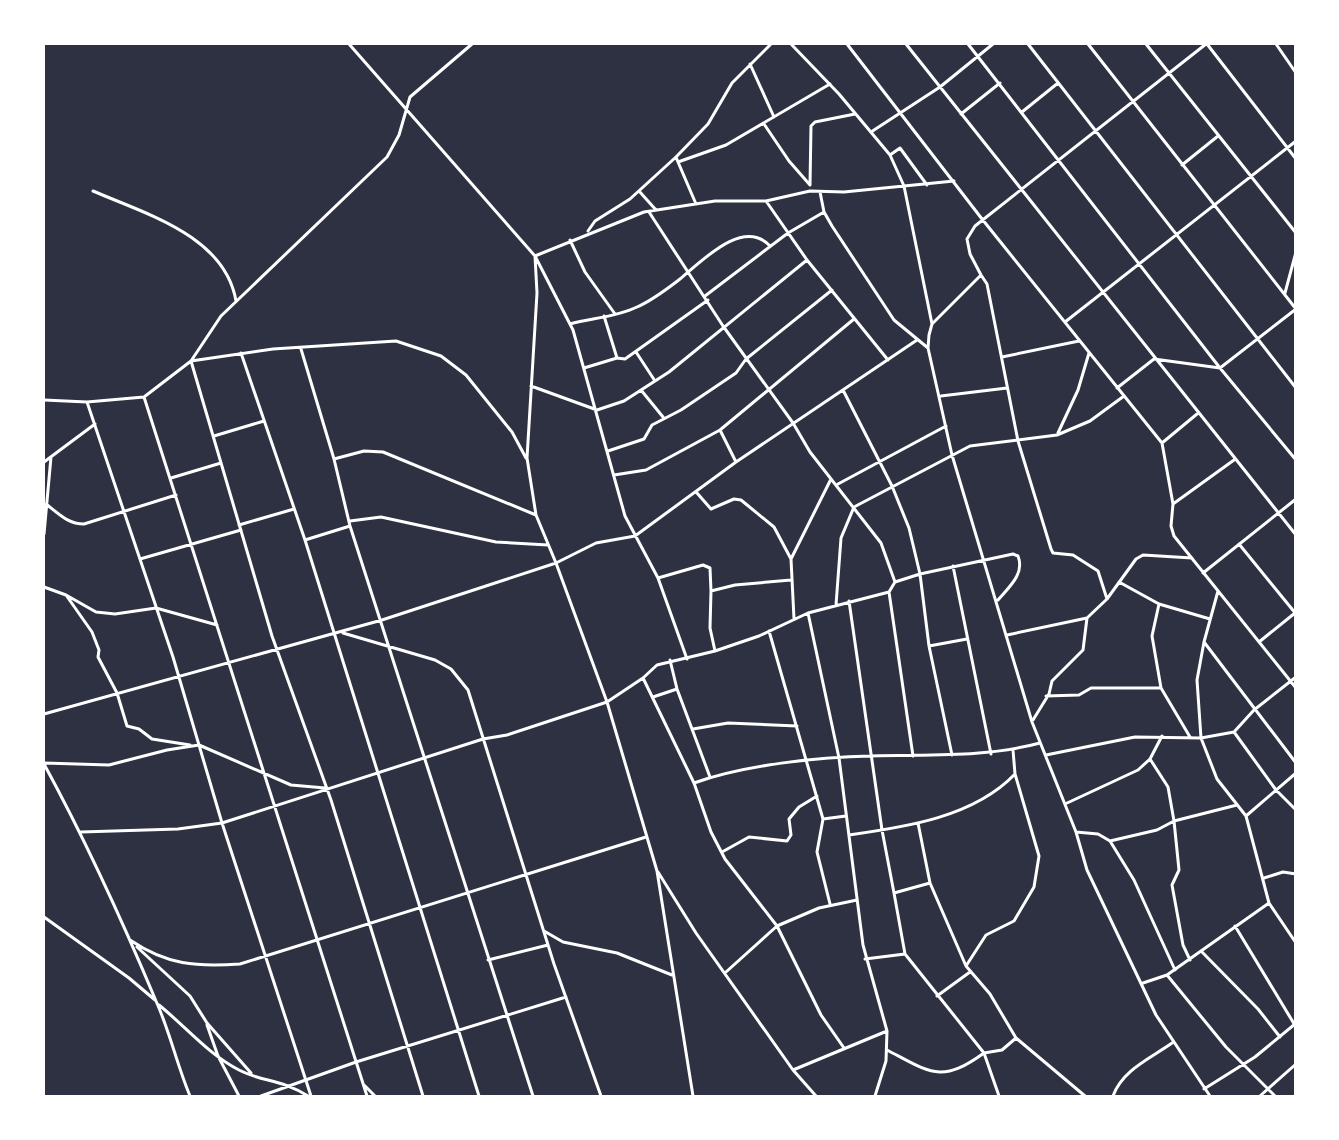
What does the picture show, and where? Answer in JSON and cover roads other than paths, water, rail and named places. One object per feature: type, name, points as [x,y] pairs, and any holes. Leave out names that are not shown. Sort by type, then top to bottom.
[{"type":"street","points":[[349,44],[535,256],[570,324],[597,410],[625,516],[658,578],[687,659]]},
{"type":"street","points":[[44,400],[87,402],[144,397],[191,361],[211,328],[387,157],[399,135],[410,97],[472,44]]},
{"type":"street","points":[[588,233],[596,220],[639,191],[708,124],[726,90],[771,44]]},
{"type":"street","points":[[791,44],[872,132],[890,155],[904,186],[932,324],[928,348],[952,455],[1032,722],[1076,832],[1096,891],[1143,983],[1156,1015],[1172,1043],[1210,1096]]},
{"type":"street","points":[[847,44],[982,219],[1162,443],[1173,504],[1171,526],[1174,536],[1296,688]]},
{"type":"street","points":[[906,44],[1101,294],[1296,536]]},
{"type":"street","points":[[968,44],[1220,368],[1296,460]]},
{"type":"street","points":[[872,132],[940,87],[993,44]]},
{"type":"street","points":[[1028,44],[1296,388]]},
{"type":"street","points":[[1088,44],[1295,309],[1220,368],[1154,359],[1117,388]]},
{"type":"street","points":[[1146,44],[1296,233]]},
{"type":"street","points":[[1107,599],[1098,571],[1090,564],[1073,555],[1053,553],[1018,441],[987,284],[970,254],[967,239],[982,219],[1206,44],[1296,159]]},
{"type":"street","points":[[1276,44],[1296,73]]},
{"type":"street","points":[[750,64],[774,117]]},
{"type":"street","points":[[1022,112],[1058,82]]},
{"type":"street","points":[[961,114],[1000,83]]},
{"type":"street","points":[[678,162],[726,145],[830,84]]},
{"type":"street","points":[[810,191],[811,126],[815,122],[855,114]]},
{"type":"street","points":[[764,124],[789,161],[810,185]]},
{"type":"street","points":[[1182,165],[1218,136]]},
{"type":"street","points":[[1065,322],[1296,141]]},
{"type":"street","points":[[890,155],[900,148],[927,184]]},
{"type":"street","points":[[676,157],[696,204]]},
{"type":"street","points":[[535,256],[588,233],[656,210],[696,204],[766,201],[810,191],[954,181]]},
{"type":"street","points":[[93,191],[173,226],[219,260],[232,281],[236,302]]},
{"type":"street","points":[[639,191],[656,210]]},
{"type":"street","points":[[820,192],[824,212],[894,320],[928,348]]},
{"type":"street","points":[[766,201],[807,260],[888,360]]},
{"type":"street","points":[[649,212],[746,359],[831,479],[881,543],[895,582]]},
{"type":"street","points":[[705,296],[788,233],[824,212]]},
{"type":"street","points":[[570,324],[636,308],[659,294],[715,249],[735,240],[756,237],[764,239],[770,246]]},
{"type":"street","points":[[570,240],[585,273],[615,314]]},
{"type":"street","points":[[1285,294],[1296,252]]},
{"type":"street","points":[[535,256],[537,293],[527,458],[536,515],[607,702],[657,871],[693,1096]]},
{"type":"street","points":[[531,386],[597,410],[624,401],[655,382],[807,260]]},
{"type":"street","points":[[932,324],[981,275]]},
{"type":"street","points":[[608,451],[644,439],[652,425],[663,417],[681,410],[736,373],[746,359],[832,290]]},
{"type":"street","points":[[584,368],[617,358],[625,359],[708,300]]},
{"type":"street","points":[[604,316],[617,358]]},
{"type":"street","points":[[614,475],[646,470],[720,430],[854,320]]},
{"type":"street","points":[[44,714],[382,620],[556,563],[596,543],[635,536],[697,493],[736,462],[917,340]]},
{"type":"street","points":[[191,361],[241,353],[396,341],[441,356],[466,375],[512,432],[527,458]]},
{"type":"street","points":[[1001,357],[1079,341]]},
{"type":"street","points":[[301,349],[334,459],[350,524],[533,1096]]},
{"type":"street","points":[[636,352],[655,382]]},
{"type":"street","points":[[241,353],[336,633],[377,772],[479,1096]]},
{"type":"street","points":[[1057,435],[1078,390],[1089,353]]},
{"type":"street","points":[[191,361],[277,650],[326,789],[423,1096]]},
{"type":"street","points":[[940,396],[1007,388]]},
{"type":"street","points":[[641,390],[663,417]]},
{"type":"street","points":[[843,390],[892,486],[909,528],[920,574],[929,646],[952,755]]},
{"type":"street","points":[[836,605],[841,538],[854,507],[970,446],[1057,435],[1090,422],[1124,396]]},
{"type":"street","points":[[144,397],[367,1096]]},
{"type":"street","points":[[87,402],[179,677],[222,823],[307,1079],[310,1096]]},
{"type":"street","points":[[1162,443],[1197,414]]},
{"type":"street","points":[[213,436],[264,420]]},
{"type":"street","points":[[44,462],[95,424]]},
{"type":"street","points":[[837,484],[946,426]]},
{"type":"street","points":[[720,430],[736,462]]},
{"type":"street","points":[[334,459],[364,451],[383,452],[536,515]]},
{"type":"street","points":[[44,534],[51,457]]},
{"type":"street","points":[[1173,504],[1234,460]]},
{"type":"street","points":[[170,478],[221,463]]},
{"type":"street","points":[[791,559],[831,479]]},
{"type":"street","points":[[697,493],[711,509],[734,499],[741,500],[774,527],[791,559],[794,619]]},
{"type":"street","points":[[46,504],[75,524],[84,524],[176,495]]},
{"type":"street","points":[[1203,573],[1296,499]]},
{"type":"street","points":[[239,525],[294,509]]},
{"type":"street","points":[[305,540],[350,524],[381,517],[481,539],[548,545]]},
{"type":"street","points":[[140,559],[241,530]]},
{"type":"street","points":[[1239,544],[1295,614],[1258,642]]},
{"type":"street","points":[[913,756],[889,592],[895,582],[920,574],[1013,554],[1018,556],[1020,561],[1017,577],[997,601]]},
{"type":"street","points":[[1007,635],[1087,618],[1107,599],[1136,559],[1143,555],[1192,558]]},
{"type":"street","points":[[658,578],[707,566],[710,568],[710,628],[715,651]]},
{"type":"street","points":[[953,566],[992,754]]},
{"type":"street","points":[[711,591],[735,585],[792,580]]},
{"type":"street","points":[[1119,582],[1159,604],[1210,619]]},
{"type":"street","points":[[44,587],[66,595],[96,612],[115,614],[156,608],[218,625]]},
{"type":"street","points":[[1218,591],[1204,642],[1197,680],[1201,738],[1217,779],[1246,816],[1269,903],[1296,943]]},
{"type":"street","points":[[81,832],[178,829],[222,823],[377,772],[483,739],[507,735],[607,702],[643,678],[657,665],[670,660],[687,659],[715,651],[769,631],[808,613],[889,592]]},
{"type":"street","points":[[66,595],[87,621],[99,650],[98,657],[117,693],[127,726],[139,729],[152,739],[200,745],[291,785],[326,789]]},
{"type":"street","points":[[849,602],[882,830],[905,954],[984,1053],[999,1096]]},
{"type":"street","points":[[1159,604],[1152,636],[1161,688],[1190,737]]},
{"type":"street","points":[[808,613],[838,758],[865,959],[887,1031],[887,1050],[875,1096]]},
{"type":"street","points":[[1032,722],[1052,681],[1083,650],[1087,618]]},
{"type":"street","points":[[769,631],[823,819],[817,852],[831,904]]},
{"type":"street","points":[[336,633],[351,633],[435,660],[460,678],[468,690],[543,930],[601,1096]]},
{"type":"street","points":[[929,646],[967,639]]},
{"type":"street","points":[[1204,642],[1296,763]]},
{"type":"street","points":[[670,660],[677,689],[710,778]]},
{"type":"street","points":[[1046,755],[1116,740],[1162,736],[1201,738],[1234,732],[1254,710],[1296,677]]},
{"type":"street","points":[[643,678],[694,783],[711,832],[722,852],[777,926],[821,1015],[844,1048]]},
{"type":"street","points":[[1046,696],[1079,695],[1091,688],[1161,688]]},
{"type":"street","points":[[652,698],[677,689]]},
{"type":"street","points":[[693,729],[728,723],[797,726]]},
{"type":"street","points":[[1234,732],[1276,790],[1296,810]]},
{"type":"street","points":[[1065,804],[1138,770],[1150,759],[1162,736]]},
{"type":"street","points":[[694,783],[807,760],[871,756],[992,754],[1040,743]]},
{"type":"street","points":[[190,1096],[177,1065],[158,1004],[130,940],[81,832],[44,764],[109,765],[167,750],[200,745]]},
{"type":"street","points":[[966,966],[986,935],[1014,921],[1034,887],[1039,856],[1016,774],[1013,750]]},
{"type":"street","points":[[1150,759],[1168,787],[1179,870],[1172,885],[1183,945],[1190,960]]},
{"type":"street","points":[[1246,816],[1296,773]]},
{"type":"street","points":[[849,835],[918,823],[990,796],[1016,774]]},
{"type":"street","points":[[722,852],[749,837],[787,842],[791,835],[789,819],[799,807],[817,796]]},
{"type":"street","points":[[1110,841],[1157,830],[1174,820],[1237,805]]},
{"type":"street","points":[[823,819],[846,816]]},
{"type":"street","points":[[918,823],[930,883],[966,966],[990,994],[1016,1038],[1085,1096]]},
{"type":"street","points":[[1076,832],[1098,834],[1110,841],[1144,898],[1175,970]]},
{"type":"street","points":[[130,940],[148,953],[172,962],[231,965],[318,941],[646,837]]},
{"type":"street","points":[[657,871],[696,933],[726,972],[793,1070],[816,1096]]},
{"type":"street","points":[[1264,878],[1282,872],[1296,874]]},
{"type":"street","points":[[894,893],[930,883]]},
{"type":"street","points":[[726,972],[777,926],[831,904],[857,900]]},
{"type":"street","points":[[1143,983],[1175,970],[1269,903]]},
{"type":"street","points":[[44,917],[146,991],[218,1056],[239,1071],[290,1085],[310,1096]]},
{"type":"street","points":[[1204,1089],[1242,1065],[1295,1025],[1235,926]]},
{"type":"street","points":[[543,930],[563,942],[617,953],[672,975]]},
{"type":"street","points":[[130,940],[190,996],[207,1023],[252,1074]]},
{"type":"street","points":[[488,960],[548,945]]},
{"type":"street","points":[[1202,952],[1258,1009],[1280,1037]]},
{"type":"street","points":[[865,959],[905,954]]},
{"type":"street","points":[[937,996],[970,972]]},
{"type":"street","points":[[1167,975],[1242,1065],[1275,1096]]},
{"type":"street","points":[[261,1096],[356,1062],[566,997]]},
{"type":"street","points":[[207,1023],[218,1056],[239,1096]]},
{"type":"street","points":[[793,1070],[887,1031]]},
{"type":"street","points":[[887,1050],[937,1073],[957,1071],[984,1053],[1002,1050],[1016,1038]]},
{"type":"street","points":[[1113,1096],[1120,1081],[1172,1043]]},
{"type":"street","points":[[1260,1096],[1296,1064]]},
{"type":"street","points":[[362,1083],[375,1096]]}]
